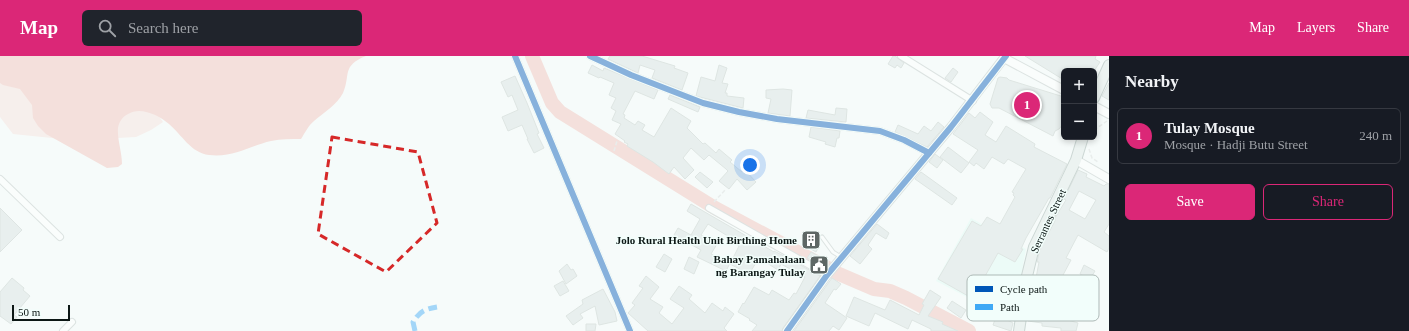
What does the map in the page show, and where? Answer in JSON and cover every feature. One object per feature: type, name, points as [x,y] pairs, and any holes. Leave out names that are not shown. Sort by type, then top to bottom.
[{"type":"main road","points":[[1097,91],[1109,65]]},
{"type":"main road","name":"Serrantes Street","points":[[1027,275],[1034,247],[1086,140]]},
{"type":"main road","name":"Serrantes Street","points":[[1019,331],[1020,321]]},
{"type":"street","points":[[515,56],[630,331]]},
{"type":"street","points":[[590,56],[631,75],[703,103],[777,119],[880,131],[904,140],[929,153]]},
{"type":"street","points":[[901,56],[973,100]]},
{"type":"street","points":[[787,331],[830,271],[973,100],[1004,57],[1061,88]]},
{"type":"street","points":[[1097,108],[1109,114]]},
{"type":"street","points":[[1076,160],[1109,179]]},
{"type":"street","points":[[0,179],[60,237]]},
{"type":"street","points":[[711,206],[830,271]]},
{"type":"street","points":[[63,331],[72,322]]},
{"type":"lane","points":[[822,237],[833,252],[841,258]]},
{"type":"path","points":[[1097,128],[1109,121]]},
{"type":"path","points":[[1086,140],[1092,158],[1100,165]]},
{"type":"path","points":[[614,151],[617,141]]},
{"type":"path","points":[[711,206],[726,189]]},
{"type":"highlighted area","points":[[332,137],[418,152],[437,223],[386,272],[318,234]]},
{"type":"shaded area","points":[[0,56],[154,109],[163,122],[136,137],[62,139],[13,134],[0,117]]},
{"type":"shaded area","points":[[0,56],[366,56],[353,63],[348,72],[343,93],[334,105],[308,127],[301,139],[275,140],[226,155],[203,154],[187,143],[174,128],[160,118],[144,111],[138,111],[124,117],[118,126],[122,164],[118,167],[107,168],[46,134],[38,126],[33,118],[32,105],[20,89],[0,83]]},
{"type":"shaded area","points":[[971,218],[1026,249],[1021,275],[967,275],[967,297],[936,281]]},
{"type":"building","points":[[610,56],[642,56],[675,66],[674,68],[688,73],[682,90],[652,78],[655,70],[640,65],[638,73],[608,59]]},
{"type":"building","points":[[893,56],[904,63],[901,68],[897,65],[895,68],[888,64]]},
{"type":"building","points":[[1025,56],[1096,56],[1095,59],[1100,62],[1096,68],[1061,68],[1061,78]]},
{"type":"building","points":[[592,65],[603,71],[604,68],[658,90],[654,99],[635,91],[623,114],[625,115],[624,118],[635,125],[638,121],[645,125],[642,130],[654,137],[671,108],[691,121],[687,128],[703,144],[705,143],[716,153],[719,149],[732,160],[730,162],[742,172],[744,169],[756,182],[747,190],[737,179],[729,189],[719,181],[728,171],[709,155],[704,160],[691,148],[683,158],[694,170],[685,179],[674,167],[669,174],[627,146],[628,144],[624,142],[625,141],[615,134],[621,124],[612,120],[616,111],[611,108],[616,98],[609,95],[614,83],[588,73]]},
{"type":"building","points":[[719,65],[727,68],[722,83],[728,84],[725,93],[727,93],[727,96],[744,98],[743,108],[696,96],[701,77],[715,81]]},
{"type":"building","points":[[953,68],[958,72],[951,82],[945,78]]},
{"type":"building","points":[[515,76],[539,133],[537,134],[544,148],[534,153],[522,125],[508,131],[502,117],[518,110],[512,95],[508,97],[501,82]]},
{"type":"building","points":[[998,78],[1007,78],[1009,80],[1061,96],[1061,127],[1055,131],[1053,136],[999,108],[992,108],[990,104]]},
{"type":"building","points":[[1109,83],[1109,100],[1102,96]]},
{"type":"building","points":[[766,90],[792,90],[790,116],[768,113],[771,99],[766,98]]},
{"type":"building","points":[[670,95],[700,107],[698,112],[668,99]]},
{"type":"building","points":[[836,108],[847,109],[846,122],[806,118],[808,110],[835,115]]},
{"type":"building","points":[[980,112],[993,122],[985,135],[996,142],[1006,126],[1035,144],[1034,147],[1067,164],[1050,198],[1026,238],[1021,249],[1023,249],[1015,262],[998,253],[986,275],[967,275],[967,295],[938,279],[972,221],[981,226],[987,217],[1000,224],[1015,197],[1013,195],[1014,193],[1012,192],[1026,169],[1008,159],[1004,164],[992,157],[984,169],[976,163],[974,166],[969,162],[978,150],[953,134],[969,113],[975,118]]},
{"type":"building","points":[[938,122],[944,127],[927,147],[895,132],[898,125],[918,134],[924,126],[931,131]]},
{"type":"building","points":[[811,127],[840,131],[835,147],[825,144],[826,142],[809,137]]},
{"type":"building","points":[[948,147],[969,163],[961,173],[940,157]]},
{"type":"building","points":[[935,154],[943,160],[937,168],[929,162]]},
{"type":"building","points":[[1078,170],[1087,174],[1086,177],[1104,186],[1109,184],[1109,224],[1104,232],[1109,236],[1109,248],[1107,252],[1078,235],[1066,258],[1071,260],[1063,275],[1037,275],[1039,262],[1037,262],[1040,249],[1055,221],[1055,218],[1066,200],[1064,199]],"holes":[[[1079,191],[1096,200],[1085,219],[1069,210]]]},
{"type":"building","points":[[700,172],[713,182],[707,188],[695,177]]},
{"type":"building","points":[[921,172],[957,198],[952,205],[915,179]]},
{"type":"building","points":[[691,204],[774,252],[820,276],[782,331],[752,331],[757,325],[738,312],[754,287],[769,295],[772,290],[789,300],[794,293],[796,294],[805,277],[781,264],[778,270],[759,258],[749,274],[730,264],[739,246],[735,244],[736,241],[708,224],[701,235],[717,244],[711,254],[730,263],[726,271],[697,257],[701,250],[674,235],[678,228],[691,235],[700,219],[687,211]]},
{"type":"building","points":[[0,208],[22,230],[0,252]]},
{"type":"building","points":[[877,224],[889,233],[886,239],[876,233],[868,245],[872,249],[860,264],[850,256]]},
{"type":"building","name":"Jolo Rural Health Unit Birthing Home","points":[[812,233],[817,237],[813,243],[819,246],[816,252],[804,245]]},
{"type":"building","name":"Bahay Pamahalaan ng Barangay Tulay","points":[[811,252],[826,260],[823,267],[807,258]]},
{"type":"building","points":[[664,254],[672,259],[665,272],[656,267]]},
{"type":"building","points":[[689,257],[699,262],[694,274],[684,269]]},
{"type":"building","points":[[567,264],[571,270],[573,269],[577,276],[566,284],[559,271]]},
{"type":"building","points":[[1084,265],[1095,271],[1092,275],[1080,274]]},
{"type":"building","points":[[646,276],[659,287],[650,299],[663,307],[659,313],[672,324],[684,308],[670,299],[679,286],[692,295],[689,299],[705,313],[712,303],[723,311],[725,307],[734,314],[724,328],[727,331],[648,331],[628,313],[635,305],[632,303],[643,288],[639,286]]},
{"type":"building","points":[[12,278],[24,288],[23,290],[30,296],[14,315],[17,317],[11,324],[0,316],[0,292]]},
{"type":"building","points":[[832,278],[841,284],[836,290],[834,289],[825,303],[847,318],[839,330],[833,326],[829,331],[794,331]]},
{"type":"building","points":[[563,281],[569,291],[560,296],[554,286]]},
{"type":"building","points":[[603,289],[615,312],[617,321],[599,325],[595,306],[580,314],[583,318],[573,325],[566,316],[583,304],[582,300]]},
{"type":"building","points":[[930,290],[941,297],[928,316],[943,322],[942,324],[958,331],[931,331],[931,329],[912,320],[908,329],[875,313],[869,326],[846,316],[854,297],[885,310],[890,300],[919,315],[924,305],[922,304]]},
{"type":"building","points":[[952,301],[966,310],[961,318],[947,308]]},
{"type":"building","points":[[994,321],[1009,321],[1013,323],[1011,331],[993,325]]},
{"type":"building","points":[[1028,321],[1071,321],[1078,323],[1076,331],[1061,331],[1061,328],[1042,326],[1042,323]]},
{"type":"building","points":[[586,324],[596,324],[595,331],[586,331]]},
{"type":"waterway","points":[[532,56],[552,103],[560,112],[715,208],[839,274],[874,289],[890,291],[906,298],[969,331]]},
{"type":"marked path","points":[[415,331],[413,322],[418,315],[426,310],[437,307]]},
{"type":"cycle path","points":[[515,56],[630,331]]},
{"type":"cycle path","points":[[590,56],[631,75],[703,103],[777,119],[880,131],[904,140],[929,153]]},
{"type":"cycle path","points":[[787,331],[827,275],[951,127],[1006,56]]},
{"type":"place","name":"Tulay Mosque","points":[[1027,105]]},
{"type":"place","name":"Jolo Rural Health Unit Birthing Home","points":[[811,240]]},
{"type":"place","name":"Bahay Pamahalaan ng Barangay Tulay","points":[[819,265]]}]
